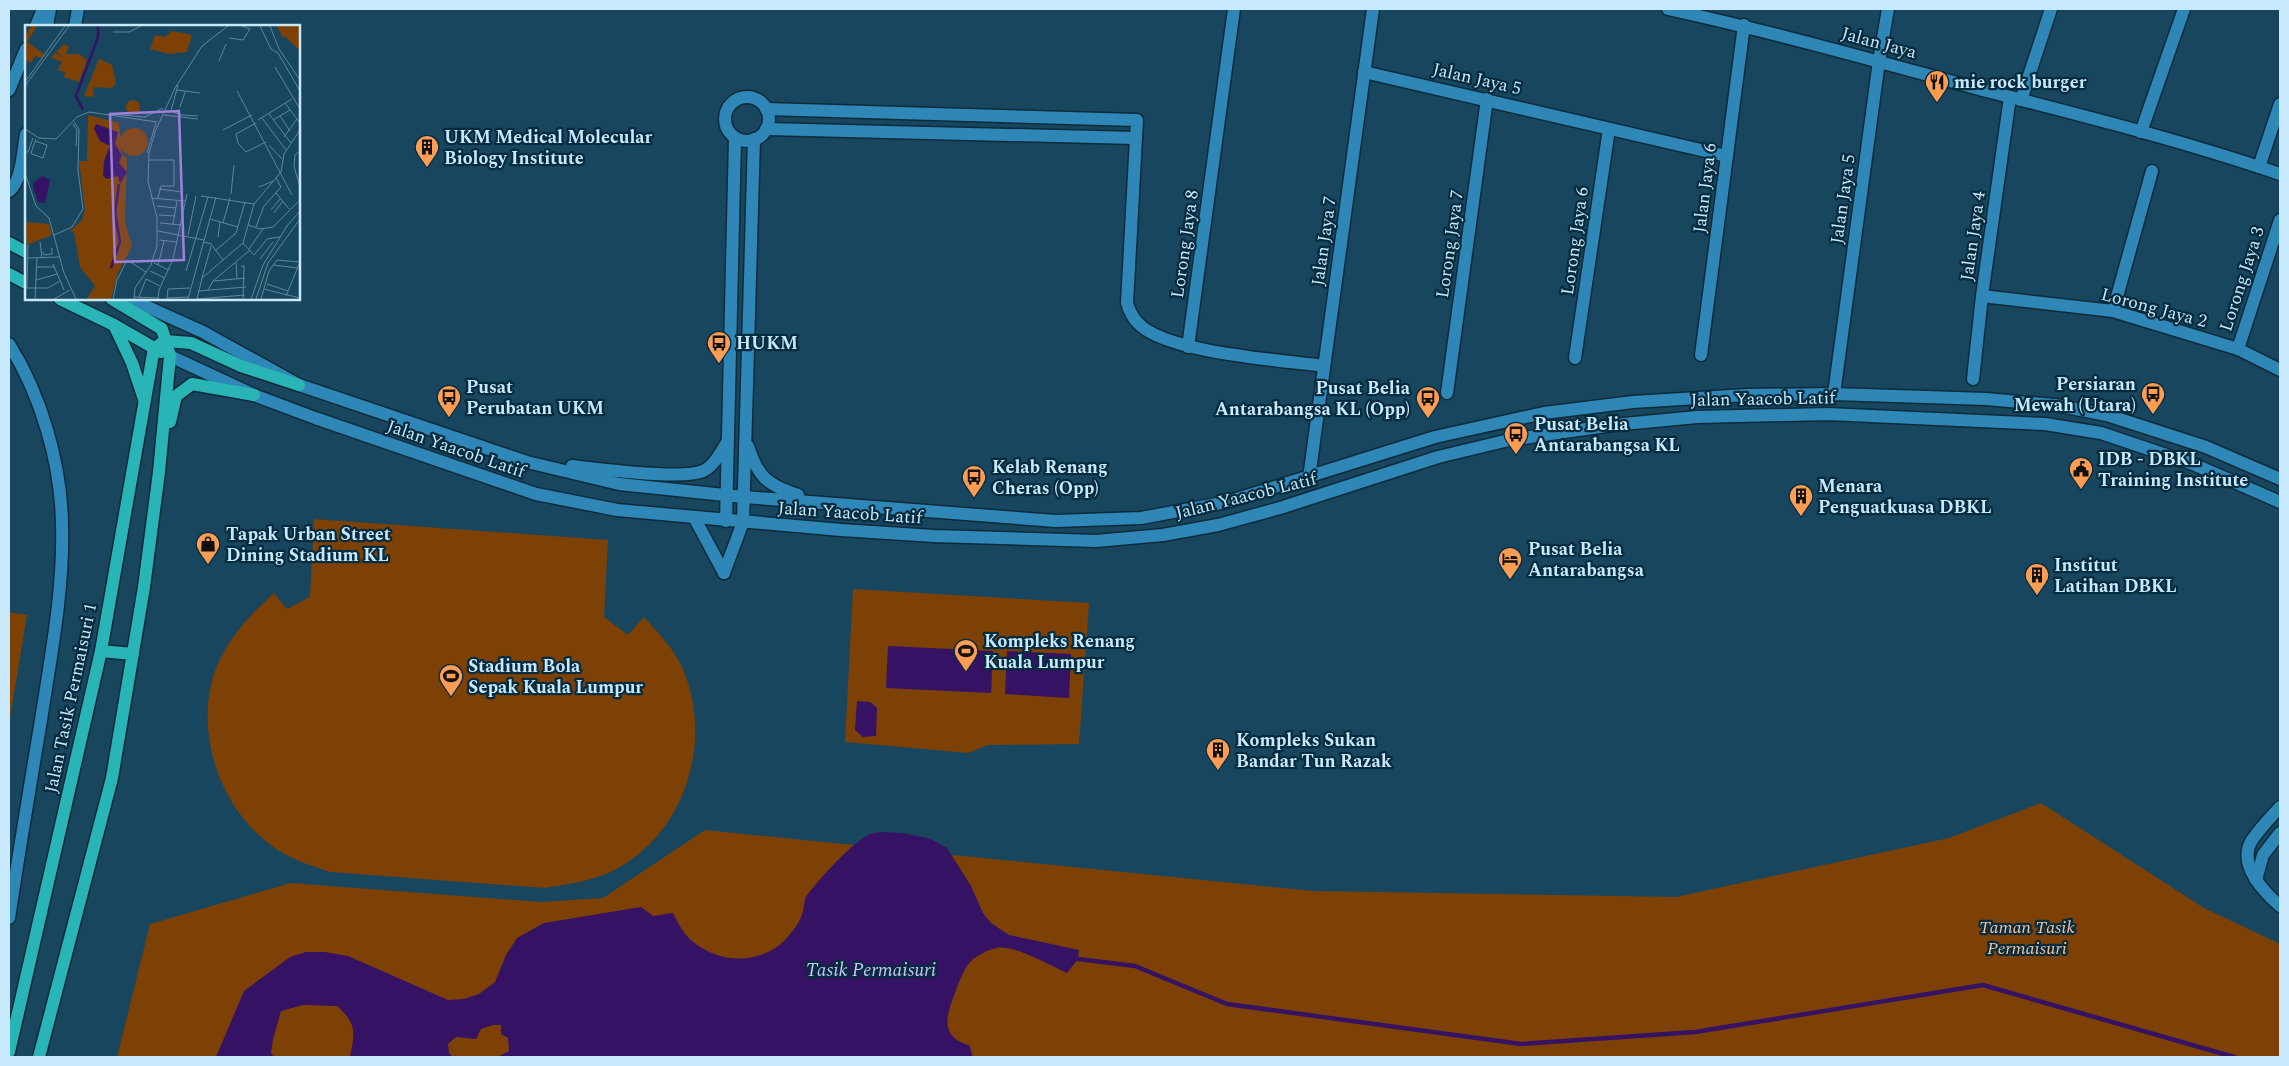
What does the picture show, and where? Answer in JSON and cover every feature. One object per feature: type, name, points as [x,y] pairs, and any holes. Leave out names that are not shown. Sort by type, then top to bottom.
[{"type":"main road","points":[[9,243],[25,251]]},
{"type":"main road","points":[[9,274],[25,282]]},
{"type":"main road","name":"Jalan Yaacob Latif","points":[[62,300],[114,325],[170,356]]},
{"type":"main road","points":[[39,1057],[112,778],[144,587],[160,472],[170,356],[166,341],[162,328],[114,300]]},
{"type":"main road","points":[[114,325],[132,363],[144,399]]},
{"type":"main road","points":[[154,348],[166,341],[191,343],[241,366],[299,385]]},
{"type":"main road","name":"Jalan Tasik Permaisuri 1","points":[[9,1052],[101,651],[154,348]]},
{"type":"main road","points":[[160,472],[176,396],[185,388],[192,384],[254,395]]},
{"type":"main road","points":[[101,651],[133,654]]},
{"type":"street","points":[[36,25],[43,9]]},
{"type":"street","points":[[47,25],[50,9]]},
{"type":"street","points":[[75,25],[78,9]]},
{"type":"street","name":"Lorong Jaya 8","points":[[1188,348],[1234,9]]},
{"type":"street","name":"Jalan Jaya 7","points":[[1309,478],[1373,9]]},
{"type":"street","name":"Jalan Jaya","points":[[1668,9],[1744,25],[1879,61],[2141,132],[2280,174]]},
{"type":"street","name":"Jalan Jaya 5","points":[[1834,394],[1879,61],[1888,9]]},
{"type":"street","name":"Jalan Jaya 4","points":[[1973,379],[1982,296],[2016,98],[2051,9]]},
{"type":"street","points":[[2141,132],[2184,9]]},
{"type":"street","name":"Jalan Jaya 6","points":[[1701,356],[1744,25]]},
{"type":"street","points":[[9,90],[25,50]]},
{"type":"street","name":"Jalan Jaya 5","points":[[1364,72],[1727,156]]},
{"type":"street","points":[[766,129],[768,116],[766,110],[754,98],[740,98],[734,101],[726,112],[726,127],[735,138],[748,141],[754,139],[766,129],[1136,138]]},
{"type":"street","name":"Lorong Jaya 7","points":[[1447,393],[1487,99]]},
{"type":"street","points":[[2259,167],[2280,104]]},
{"type":"street","points":[[766,110],[1137,120],[1127,303],[1130,312],[1138,324],[1149,332],[1188,348],[1324,366]]},
{"type":"street","name":"Lorong Jaya 6","points":[[1575,358],[1610,129]]},
{"type":"street","points":[[726,521],[735,138]]},
{"type":"street","points":[[695,519],[724,573],[743,522],[754,139]]},
{"type":"street","points":[[9,191],[12,189],[20,171],[25,140]]},
{"type":"street","points":[[2113,311],[2152,171]]},
{"type":"street","name":"Lorong Jaya 3","points":[[2238,349],[2280,220]]},
{"type":"street","name":"Lorong Jaya 2","points":[[1982,296],[2113,311],[2238,349],[2280,370]]},
{"type":"street","name":"Jalan Yaacob Latif","points":[[132,300],[203,332],[299,385],[527,462],[619,484],[726,495],[1056,521],[1141,518],[1227,502],[1309,478],[1435,437],[1544,413],[1662,400],[1747,395],[1834,394],[1986,399],[2055,405],[2107,415],[2206,447],[2280,479]]},
{"type":"street","points":[[153,300],[203,332]]},
{"type":"street","points":[[9,344],[19,360],[42,415],[56,468],[62,522],[61,566],[53,640],[9,918]]},
{"type":"street","name":"Jalan Yaacob Latif","points":[[170,356],[254,395],[342,428],[536,494],[616,510],[695,519],[966,538],[1096,541],[1163,535],[1218,525],[1280,508],[1438,457],[1509,440],[1613,425],[1697,417],[1819,414],[2045,424],[2101,433],[2193,464],[2280,502]]},
{"type":"street","points":[[746,437],[756,468],[772,485],[817,501]]},
{"type":"street","points":[[527,462],[683,474],[702,471],[713,463],[727,442]]},
{"type":"street","points":[[2280,806],[2251,841],[2248,862],[2256,880],[2280,906]]},
{"type":"street","points":[[2256,880],[2263,854],[2280,833]]},
{"type":"green space","name":"Stadium Bola Sepak Kuala Lumpur","points":[[314,519],[608,540],[604,617],[628,635],[644,617],[667,643],[681,664],[693,701],[695,732],[692,762],[684,791],[670,818],[652,842],[629,862],[601,876],[545,888],[330,872],[281,852],[259,836],[241,815],[226,791],[215,765],[209,738],[208,710],[212,683],[221,657],[232,639],[251,615],[274,593],[287,609],[310,597]]},
{"type":"green space","name":"Kompleks Renang Kuala Lumpur","points":[[853,589],[1089,603],[1079,744],[988,745],[968,753],[845,742]]},
{"type":"green space","points":[[9,612],[27,615],[9,724]]},
{"type":"green space","name":"Taman Tasik Permaisuri","points":[[2041,803],[2204,908],[2280,944],[2280,1057],[117,1057],[150,924],[291,883],[541,902],[603,898],[705,830],[1313,891],[1676,897],[1949,838]]},
{"type":"water","points":[[888,646],[993,651],[991,693],[886,688]]},
{"type":"water","points":[[1007,651],[1071,654],[1069,698],[1005,694]]},
{"type":"water","points":[[857,701],[870,702],[877,708],[876,736],[863,737],[855,730]]},
{"type":"water","name":"Tasik Permaisuri","points":[[875,833],[902,833],[931,839],[947,848],[971,886],[983,913],[991,923],[1009,935],[1079,950],[1078,959],[1067,973],[1022,952],[1003,948],[990,950],[969,963],[964,970],[950,1007],[948,1023],[949,1030],[953,1036],[969,1045],[973,1057],[497,1057],[509,1051],[508,1038],[501,1034],[501,1025],[493,1025],[481,1029],[476,1039],[456,1037],[448,1044],[449,1053],[453,1057],[350,1057],[353,1029],[344,1012],[337,1006],[303,1005],[281,1011],[273,1039],[271,1053],[274,1057],[216,1057],[244,991],[290,957],[306,952],[325,952],[348,956],[448,1000],[464,999],[479,994],[495,982],[506,955],[517,938],[544,923],[641,907],[653,916],[673,913],[681,928],[692,941],[714,954],[739,959],[764,954],[785,940],[800,919],[806,897],[818,881],[856,843],[864,837]]},
{"type":"waterway","points":[[1078,959],[1135,966],[1227,1004],[1521,1044],[1695,1032],[1983,985],[2234,1057]]},
{"type":"place","name":"mie rock burger","points":[[1937,103]]},
{"type":"place","name":"UKM Medical Molecular Biology Institute","points":[[427,168]]},
{"type":"place","name":"HUKM","points":[[719,364]]},
{"type":"place","name":"Persiaran Mewah (Utara)","points":[[2153,415]]},
{"type":"place","name":"Pusat Perubatan UKM","points":[[449,418]]},
{"type":"place","name":"Pusat Belia Antarabangsa KL (Opp)","points":[[1428,419]]},
{"type":"place","name":"Pusat Belia Antarabangsa KL","points":[[1516,455]]},
{"type":"place","name":"IDB - DBKL Training Institute","points":[[2081,490]]},
{"type":"place","name":"Kelab Renang Cheras (Opp)","points":[[974,498]]},
{"type":"place","name":"Menara Penguatkuasa DBKL","points":[[1801,517]]},
{"type":"place","name":"Tapak Urban Street Dining Stadium KL","points":[[208,565]]},
{"type":"place","name":"Pusat Belia Antarabangsa","points":[[1510,580]]},
{"type":"place","name":"Institut Latihan DBKL","points":[[2037,596]]},
{"type":"place","name":"Kompleks Renang Kuala Lumpur","points":[[966,672]]},
{"type":"place","name":"Stadium Bola Sepak Kuala Lumpur","points":[[451,697]]},
{"type":"place","name":"Kompleks Sukan Bandar Tun Razak","points":[[1218,771]]}]
